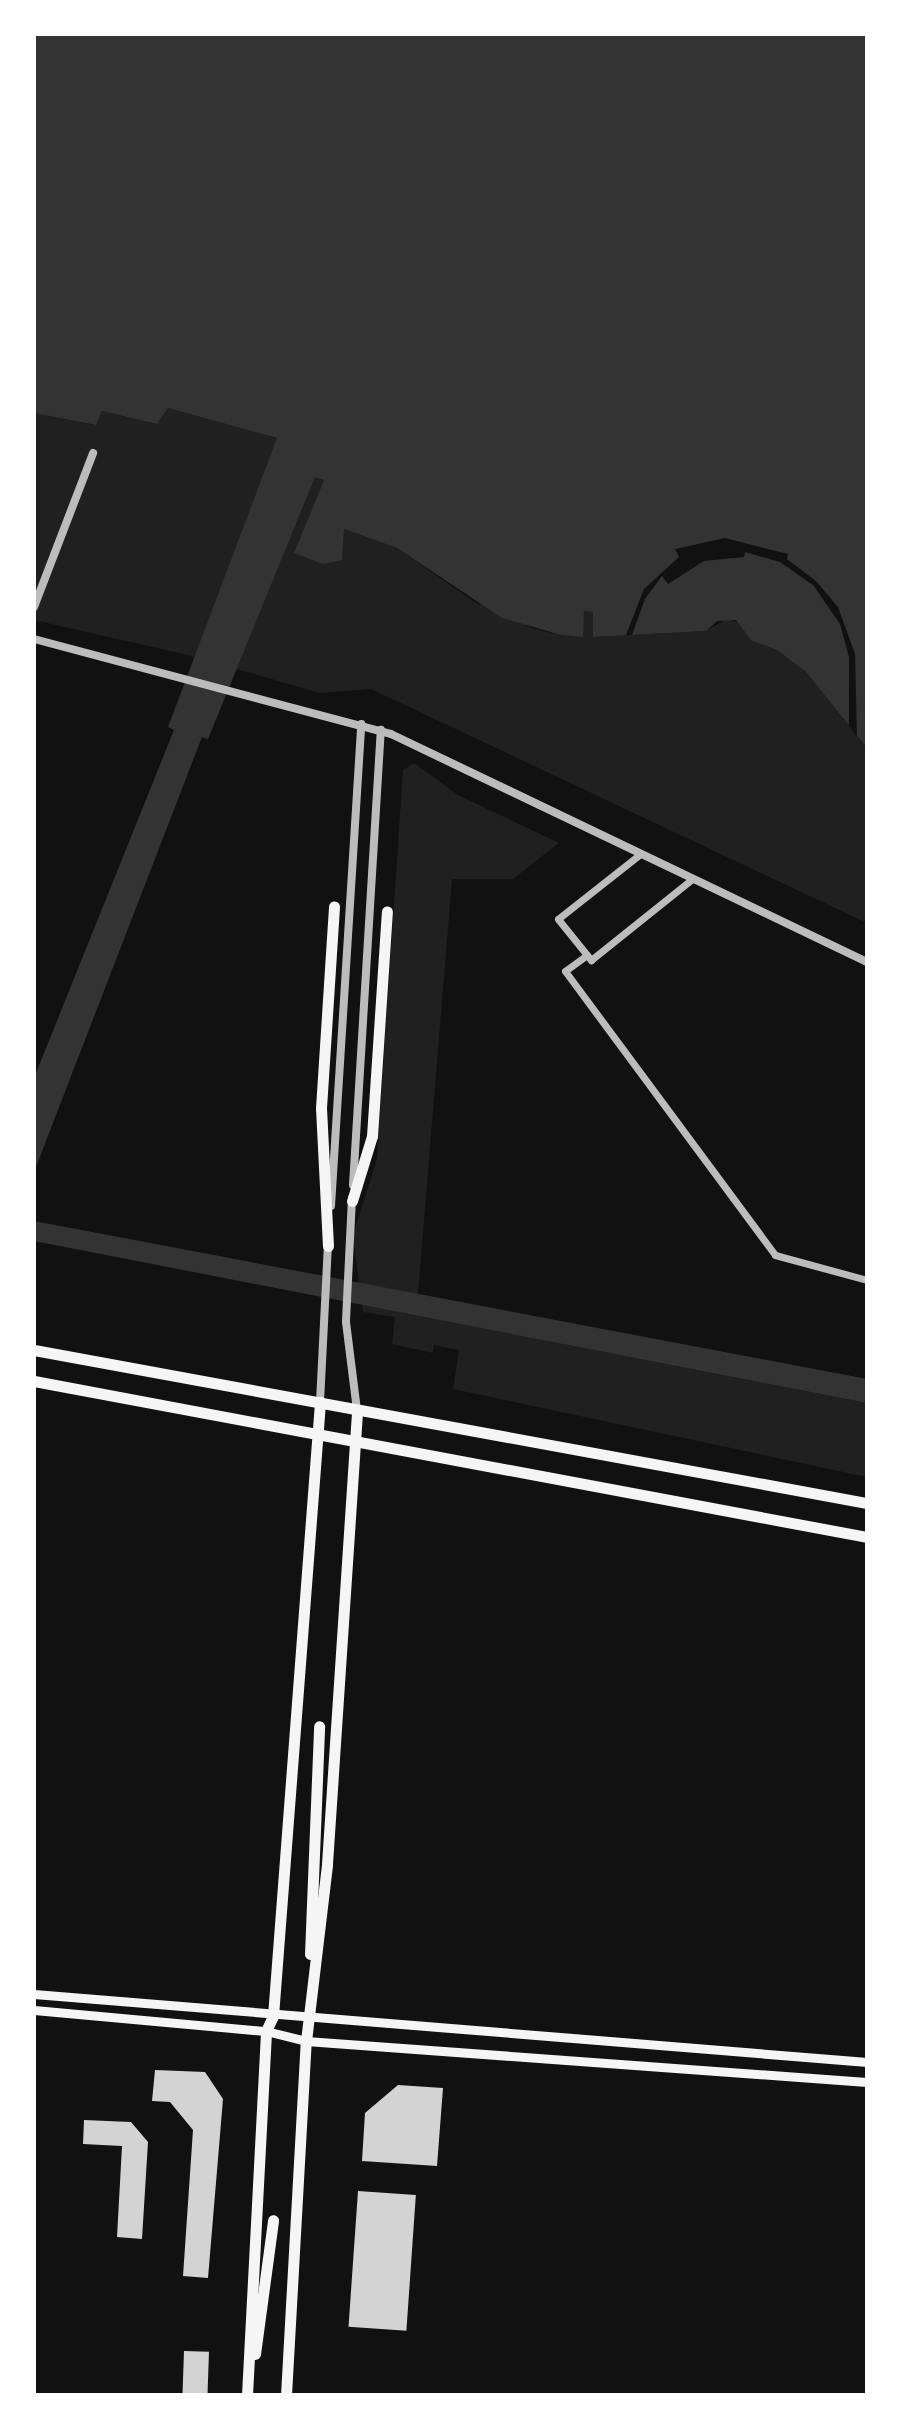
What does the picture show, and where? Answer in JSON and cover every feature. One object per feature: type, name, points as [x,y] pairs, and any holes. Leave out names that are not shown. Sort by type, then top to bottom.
[{"type":"main road","points":[[328,1246],[321,1108],[334,906]]},
{"type":"main road","points":[[352,1201],[372,1136],[387,911]]},
{"type":"main road","points":[[34,1350],[867,1503]]},
{"type":"main road","points":[[34,1381],[867,1537]]},
{"type":"main road","points":[[248,2395],[266,2031],[273,2016],[320,1402]]},
{"type":"main road","points":[[286,2395],[306,2041],[327,1864],[357,1410]]},
{"type":"main road","points":[[309,2018],[319,1726]]},
{"type":"main road","points":[[34,1994],[273,2016],[867,2062]]},
{"type":"main road","points":[[34,2010],[266,2031],[306,2041],[867,2082]]},
{"type":"main road","points":[[657,2067],[659,2046]]},
{"type":"main road","points":[[248,2395],[273,2220]]},
{"type":"street","points":[[34,607],[93,453]]},
{"type":"street","points":[[34,639],[177,674],[381,730],[867,962]]},
{"type":"street","points":[[320,1402],[361,724]]},
{"type":"street","points":[[357,1410],[346,1322],[381,730]]},
{"type":"street","points":[[639,855],[558,919],[591,960],[691,880]]},
{"type":"street","points":[[587,955],[565,971],[775,1255],[867,1280]]},
{"type":"shaded area","points":[[34,34],[867,34],[867,748],[806,672],[777,650],[752,641],[736,620],[717,621],[706,631],[593,637],[593,612],[584,611],[583,637],[561,635],[502,618],[397,548],[344,529],[342,560],[323,564],[294,553],[324,480],[315,477],[208,739],[202,737],[34,1172],[34,1078],[174,730],[168,727],[277,438],[168,408],[157,424],[102,411],[96,425],[34,413]]},
{"type":"shaded area","points":[[168,408],[277,438],[278,564],[315,476],[324,480],[294,553],[344,529],[397,548],[473,601],[534,629],[561,635],[582,637],[584,611],[593,612],[593,637],[705,631],[727,619],[741,623],[752,641],[777,650],[806,672],[867,748],[867,923],[371,689],[320,693],[192,656],[34,620],[34,413],[95,425],[102,411],[157,424]]},
{"type":"shaded area","points":[[414,763],[458,795],[559,843],[513,879],[452,879],[418,1294],[566,1323],[564,1344],[867,1403],[867,1477],[453,1389],[459,1350],[434,1345],[433,1353],[392,1344],[395,1317],[363,1312],[353,1235],[377,1159],[403,770]]},
{"type":"shaded area","points":[[34,1221],[867,1379],[867,1403],[34,1241]]},
{"type":"pier","points":[[725,538],[788,554],[787,559],[816,581],[838,607],[855,654],[857,737],[849,726],[849,657],[840,624],[813,585],[780,562],[745,552],[744,557],[704,561],[668,584],[662,576],[645,599],[632,635],[626,635],[644,589],[679,557],[675,549]]},
{"type":"building","points":[[155,2070],[205,2072],[223,2099],[208,2278],[183,2276],[193,2130],[170,2102],[152,2101]]},
{"type":"building","points":[[398,2085],[443,2088],[437,2166],[362,2161],[365,2113]]},
{"type":"building","points":[[84,2120],[131,2122],[148,2142],[142,2239],[117,2237],[122,2146],[83,2144]]},
{"type":"building","points":[[358,2191],[416,2195],[406,2331],[349,2327]]},
{"type":"building","points":[[184,2351],[209,2352],[207,2395],[182,2395]]}]
